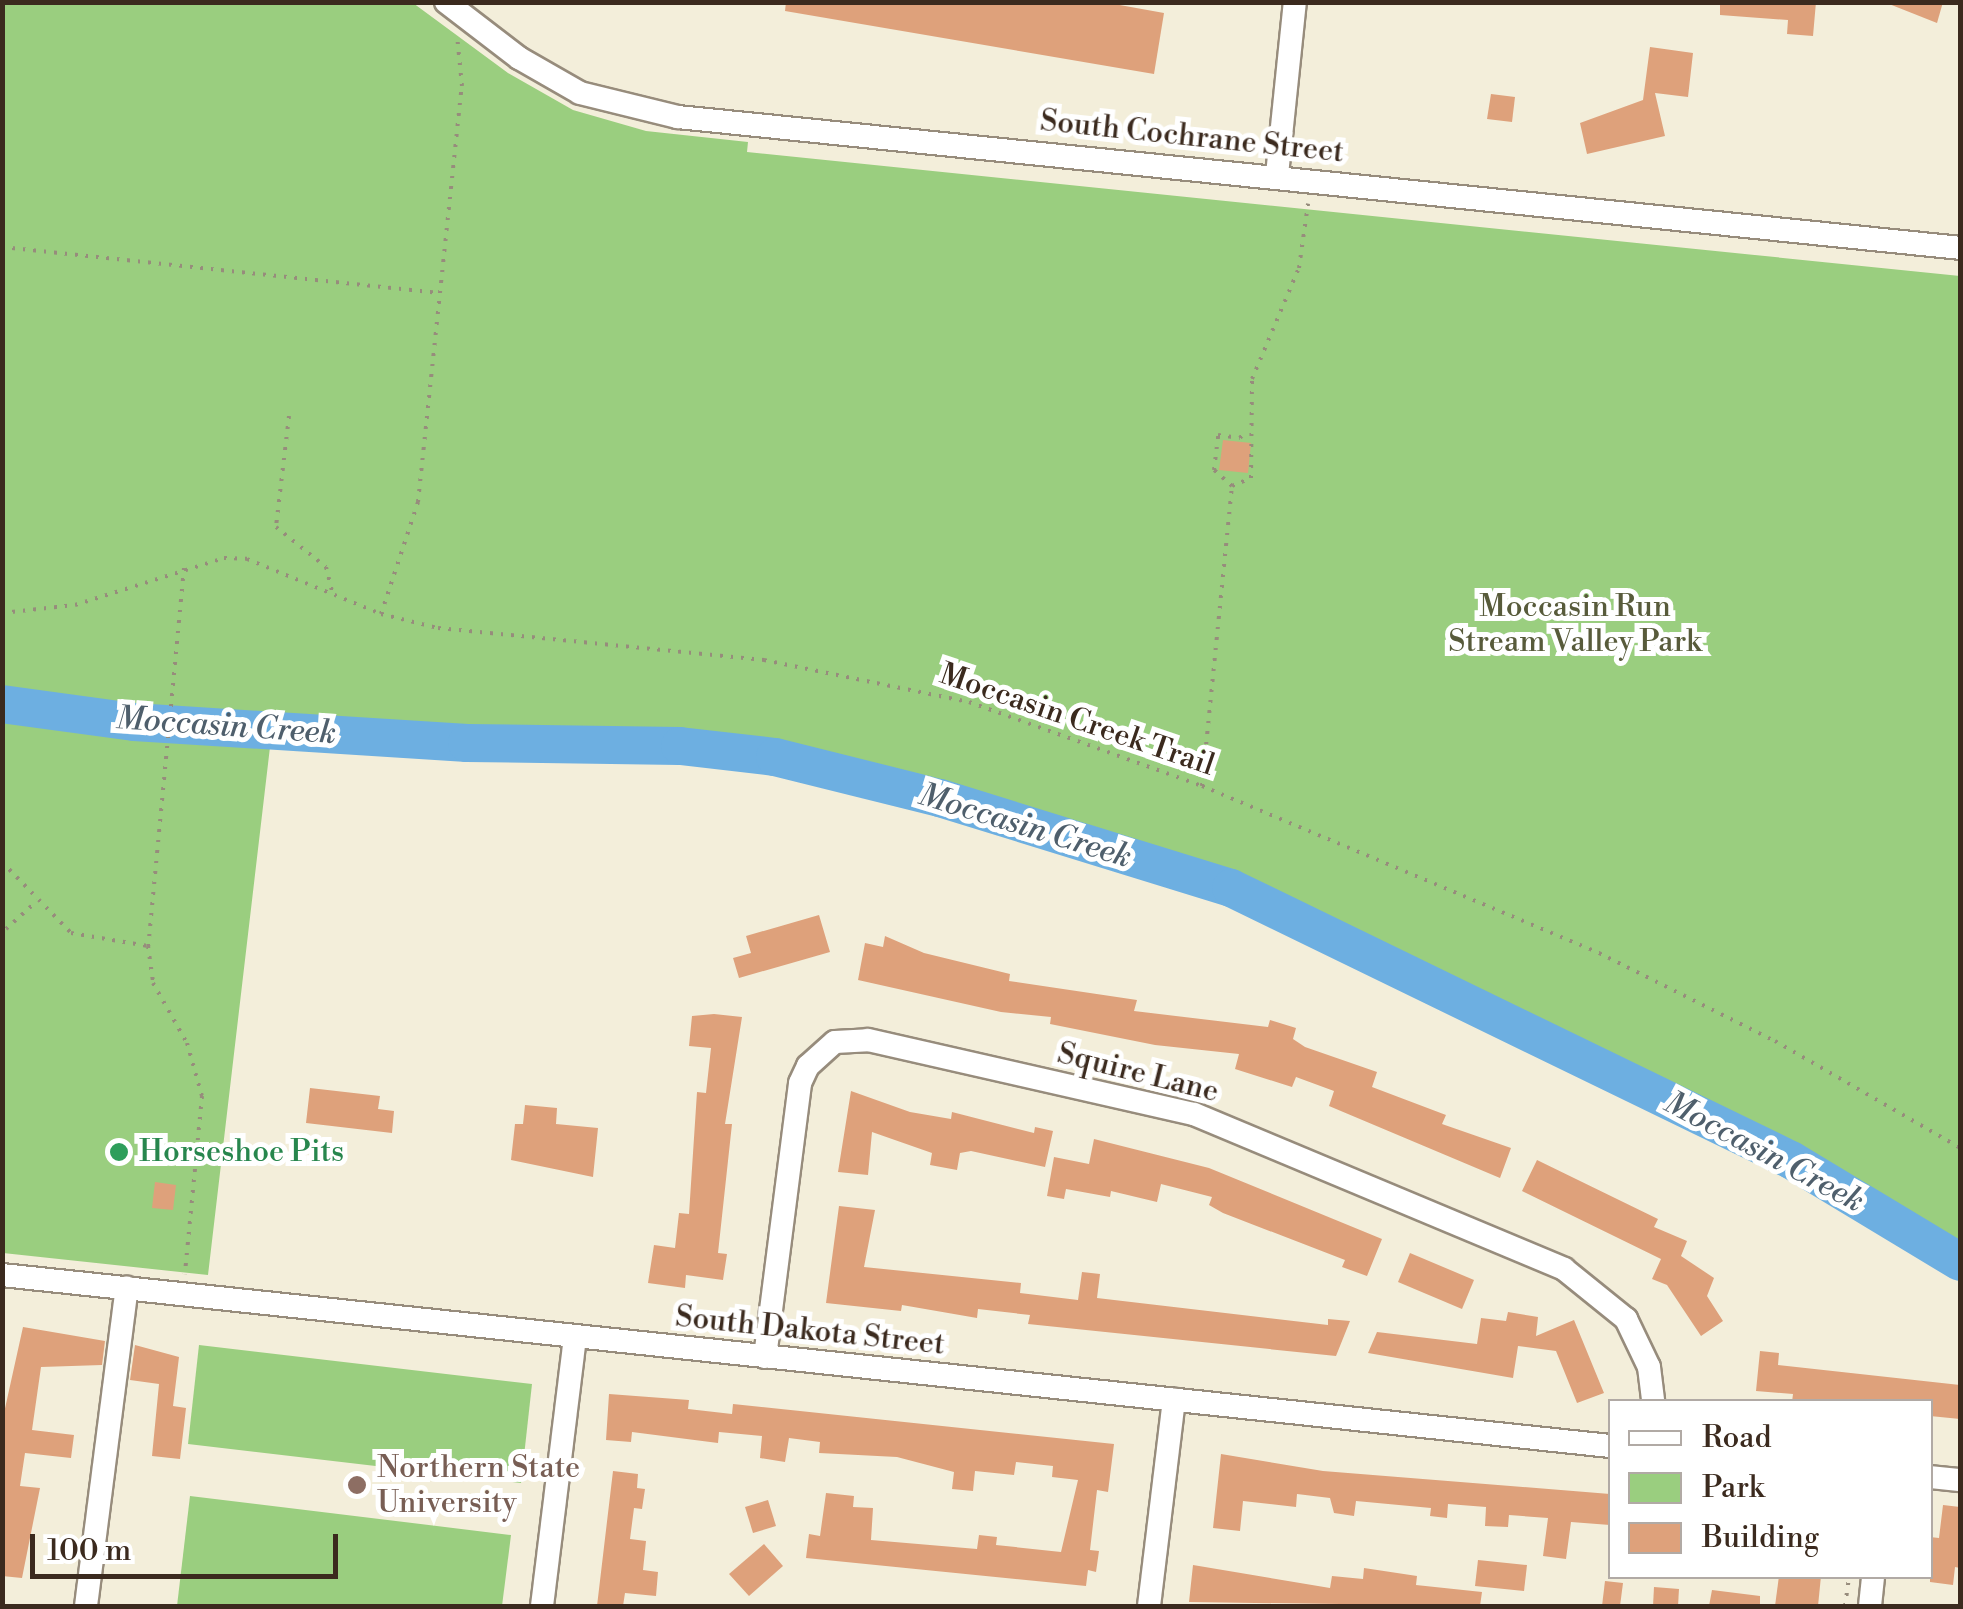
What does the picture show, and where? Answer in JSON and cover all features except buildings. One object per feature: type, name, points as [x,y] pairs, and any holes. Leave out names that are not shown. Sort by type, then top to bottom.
[{"type":"street","points":[[1276,175],[1296,2]]},
{"type":"street","name":"South Cochrane Street","points":[[456,10],[580,93],[624,108],[1960,248]]},
{"type":"street","name":"Squire Lane","points":[[765,1357],[800,1083],[808,1066],[836,1042],[868,1040],[1194,1114],[1564,1269],[1626,1319],[1649,1367],[1653,1399]]},
{"type":"street","name":"South Dakota Street","points":[[2,1274],[1608,1446]]},
{"type":"street","points":[[86,1606],[127,1288]]},
{"type":"street","points":[[542,1606],[574,1337]]},
{"type":"street","points":[[1149,1606],[1174,1400]]},
{"type":"street","points":[[1933,1477],[1960,1480]]},
{"type":"street","points":[[1870,1606],[1873,1579]]},
{"type":"path","points":[[381,614],[416,514],[462,86],[455,48],[456,10]]},
{"type":"path","points":[[1232,486],[1214,470],[1218,435],[1240,438],[1247,430],[1257,363],[1300,268],[1311,179]]},
{"type":"path","points":[[2,246],[440,292]]},
{"type":"path","points":[[289,416],[276,526],[326,567],[334,595]]},
{"type":"path","points":[[1232,486],[1251,478],[1255,440],[1247,430]]},
{"type":"path","points":[[1202,786],[1232,486]]},
{"type":"path","name":"Moccasin Creek Trail","points":[[2,613],[75,605],[184,568],[247,559],[381,614],[438,628],[850,674],[969,702],[1202,786],[1598,953],[1775,1041],[1960,1148]]},
{"type":"path","points":[[184,568],[180,651],[148,946],[153,983],[186,1043],[202,1096],[185,1272]]},
{"type":"path","points":[[2,862],[55,923],[85,940],[148,946]]},
{"type":"path","points":[[6,929],[36,902]]},
{"type":"path","points":[[1845,1606],[1849,1579]]},
{"type":"green space","name":"Moccasin Run Stream Valley Park","points":[[3,3],[413,3],[508,73],[573,110],[646,131],[748,142],[747,152],[1960,276],[1960,1262],[1791,1160],[1231,888],[940,798],[775,757],[588,740],[467,743],[272,730],[208,1275],[3,1253]]},
{"type":"green space","points":[[199,1345],[532,1384],[521,1483],[188,1444]]},
{"type":"green space","points":[[190,1496],[511,1535],[502,1606],[177,1606]]},
{"type":"waterway","name":"Moccasin Creek","points":[[2,704],[134,722],[467,743],[680,746],[775,757],[940,798],[1231,888],[1791,1160],[1960,1262]]},
{"type":"place","name":"Horseshoe Pits","points":[[119,1152]]},
{"type":"place","name":"Northern State University","points":[[357,1485]]}]
